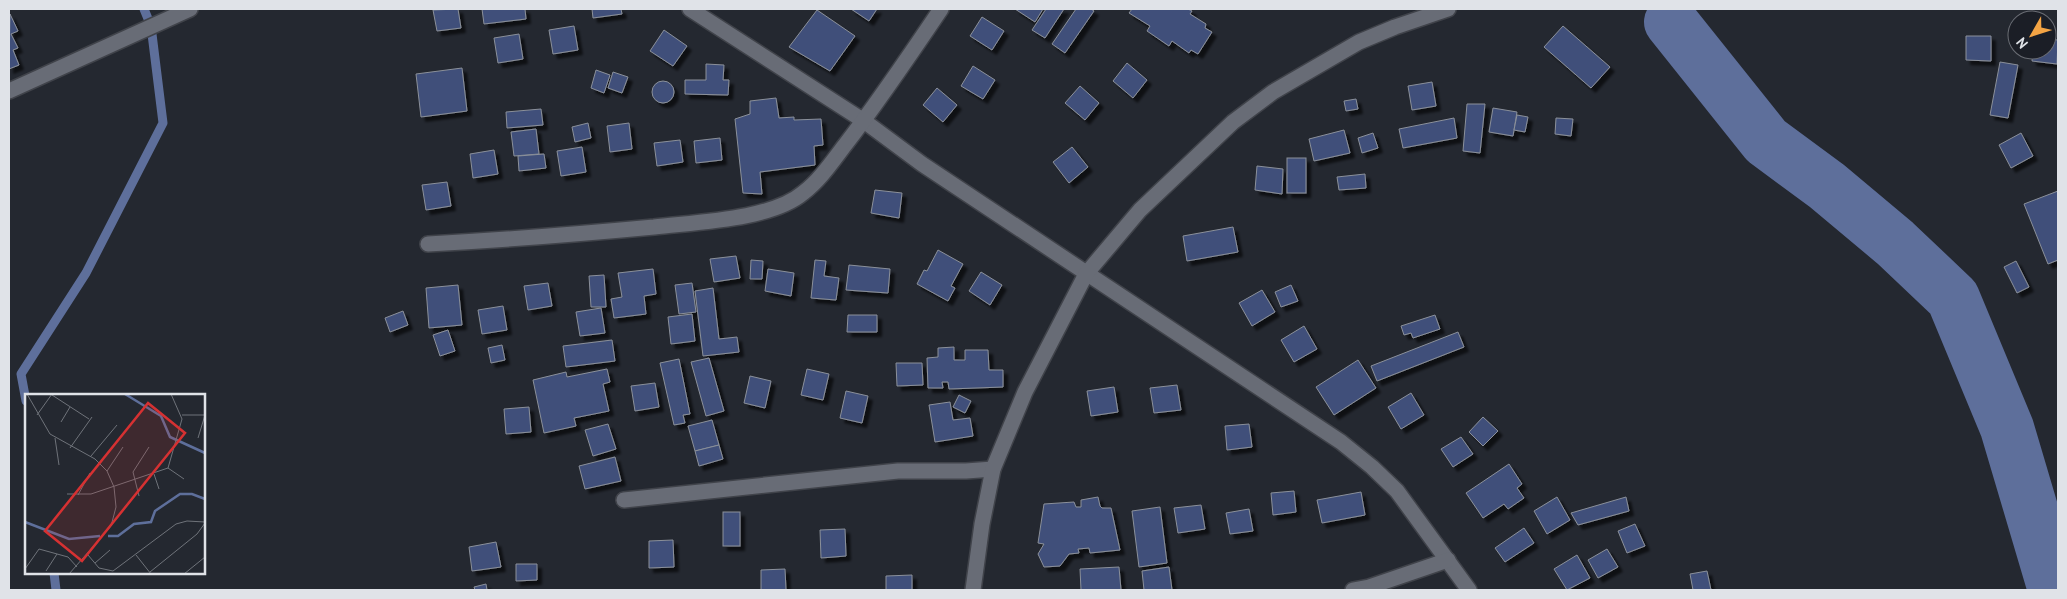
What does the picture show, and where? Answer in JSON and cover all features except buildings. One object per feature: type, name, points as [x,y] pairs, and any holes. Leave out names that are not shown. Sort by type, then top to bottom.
[{"type":"street","points":[[9,91],[190,9]]},
{"type":"street","points":[[690,9],[864,121],[922,164],[1086,274],[1283,402],[1340,442],[1372,467],[1397,491],[1469,590]]},
{"type":"street","points":[[428,244],[715,220],[766,211],[787,204],[803,194],[819,179],[864,121],[941,9]]},
{"type":"street","points":[[973,590],[982,524],[993,470],[1025,392],[1086,274],[1140,210],[1233,122],[1273,92],[1359,42],[1395,27],[1448,9]]},
{"type":"street","points":[[624,500],[898,471],[966,472],[993,470]]},
{"type":"street","points":[[1353,590],[1368,587],[1448,560]]},
{"type":"waterway","points":[[25,396],[21,374],[86,273],[163,123],[151,26],[144,9]]},
{"type":"waterway","points":[[1671,22],[1766,141],[1827,186],[1895,243],[1953,298],[2007,428],[2055,590]]},
{"type":"waterway","points":[[54,574],[56,590]]}]
